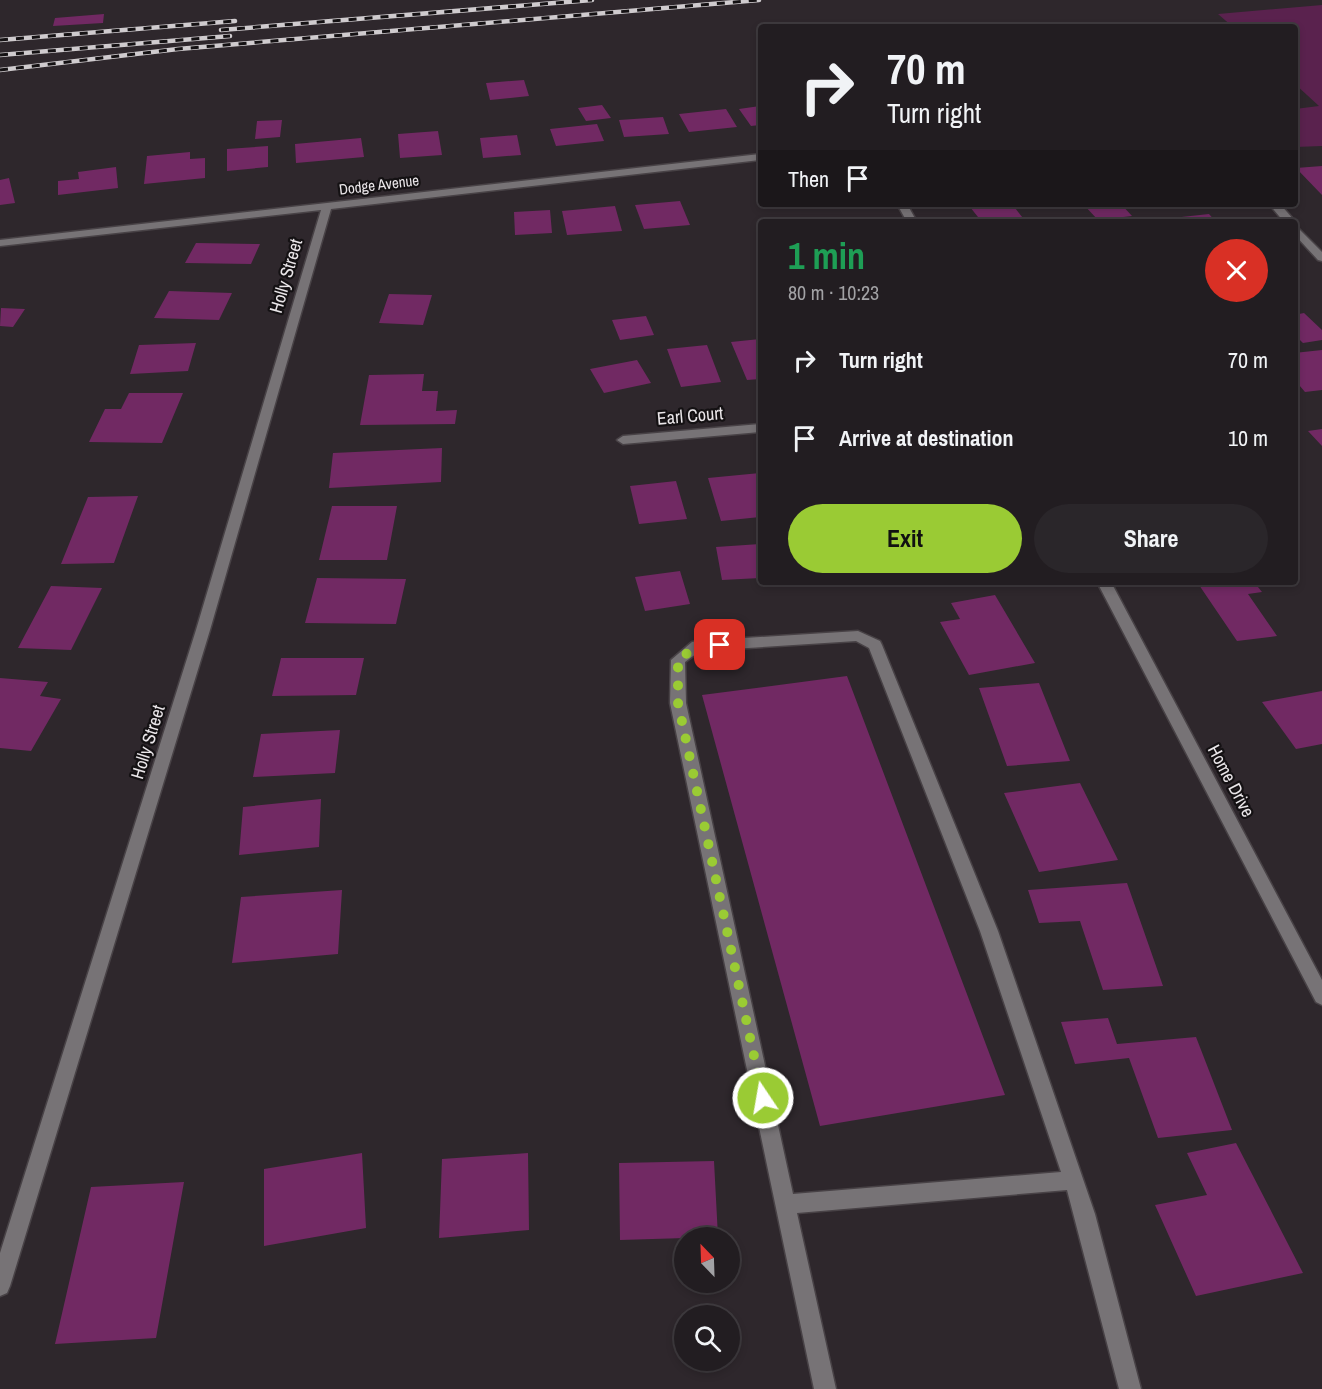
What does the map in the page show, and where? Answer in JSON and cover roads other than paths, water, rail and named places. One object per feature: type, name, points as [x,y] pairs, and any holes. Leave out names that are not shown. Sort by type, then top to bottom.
[{"type":"street","name":"Dodge Avenue","points":[[0,243],[758,157]]},
{"type":"street","name":"Holly Street","points":[[0,1286],[203,630],[327,206]]},
{"type":"street","points":[[1277,207],[1287,219]]},
{"type":"street","points":[[1298,231],[1322,258]]},
{"type":"street","name":"Earl Court","points":[[623,440],[758,428]]},
{"type":"street","name":"Home Drive","points":[[1106,585],[1322,997]]},
{"type":"street","points":[[825,1389],[678,703],[678,660],[697,646],[858,636],[875,645],[989,931],[1085,1214],[1130,1389]]},
{"type":"street","points":[[785,1204],[1073,1180]]},
{"type":"railway","points":[[221,30],[592,0]]},
{"type":"railway","points":[[0,70],[178,49],[759,0]]},
{"type":"railway","points":[[0,40],[235,21]]},
{"type":"railway","points":[[0,55],[230,36]]}]
